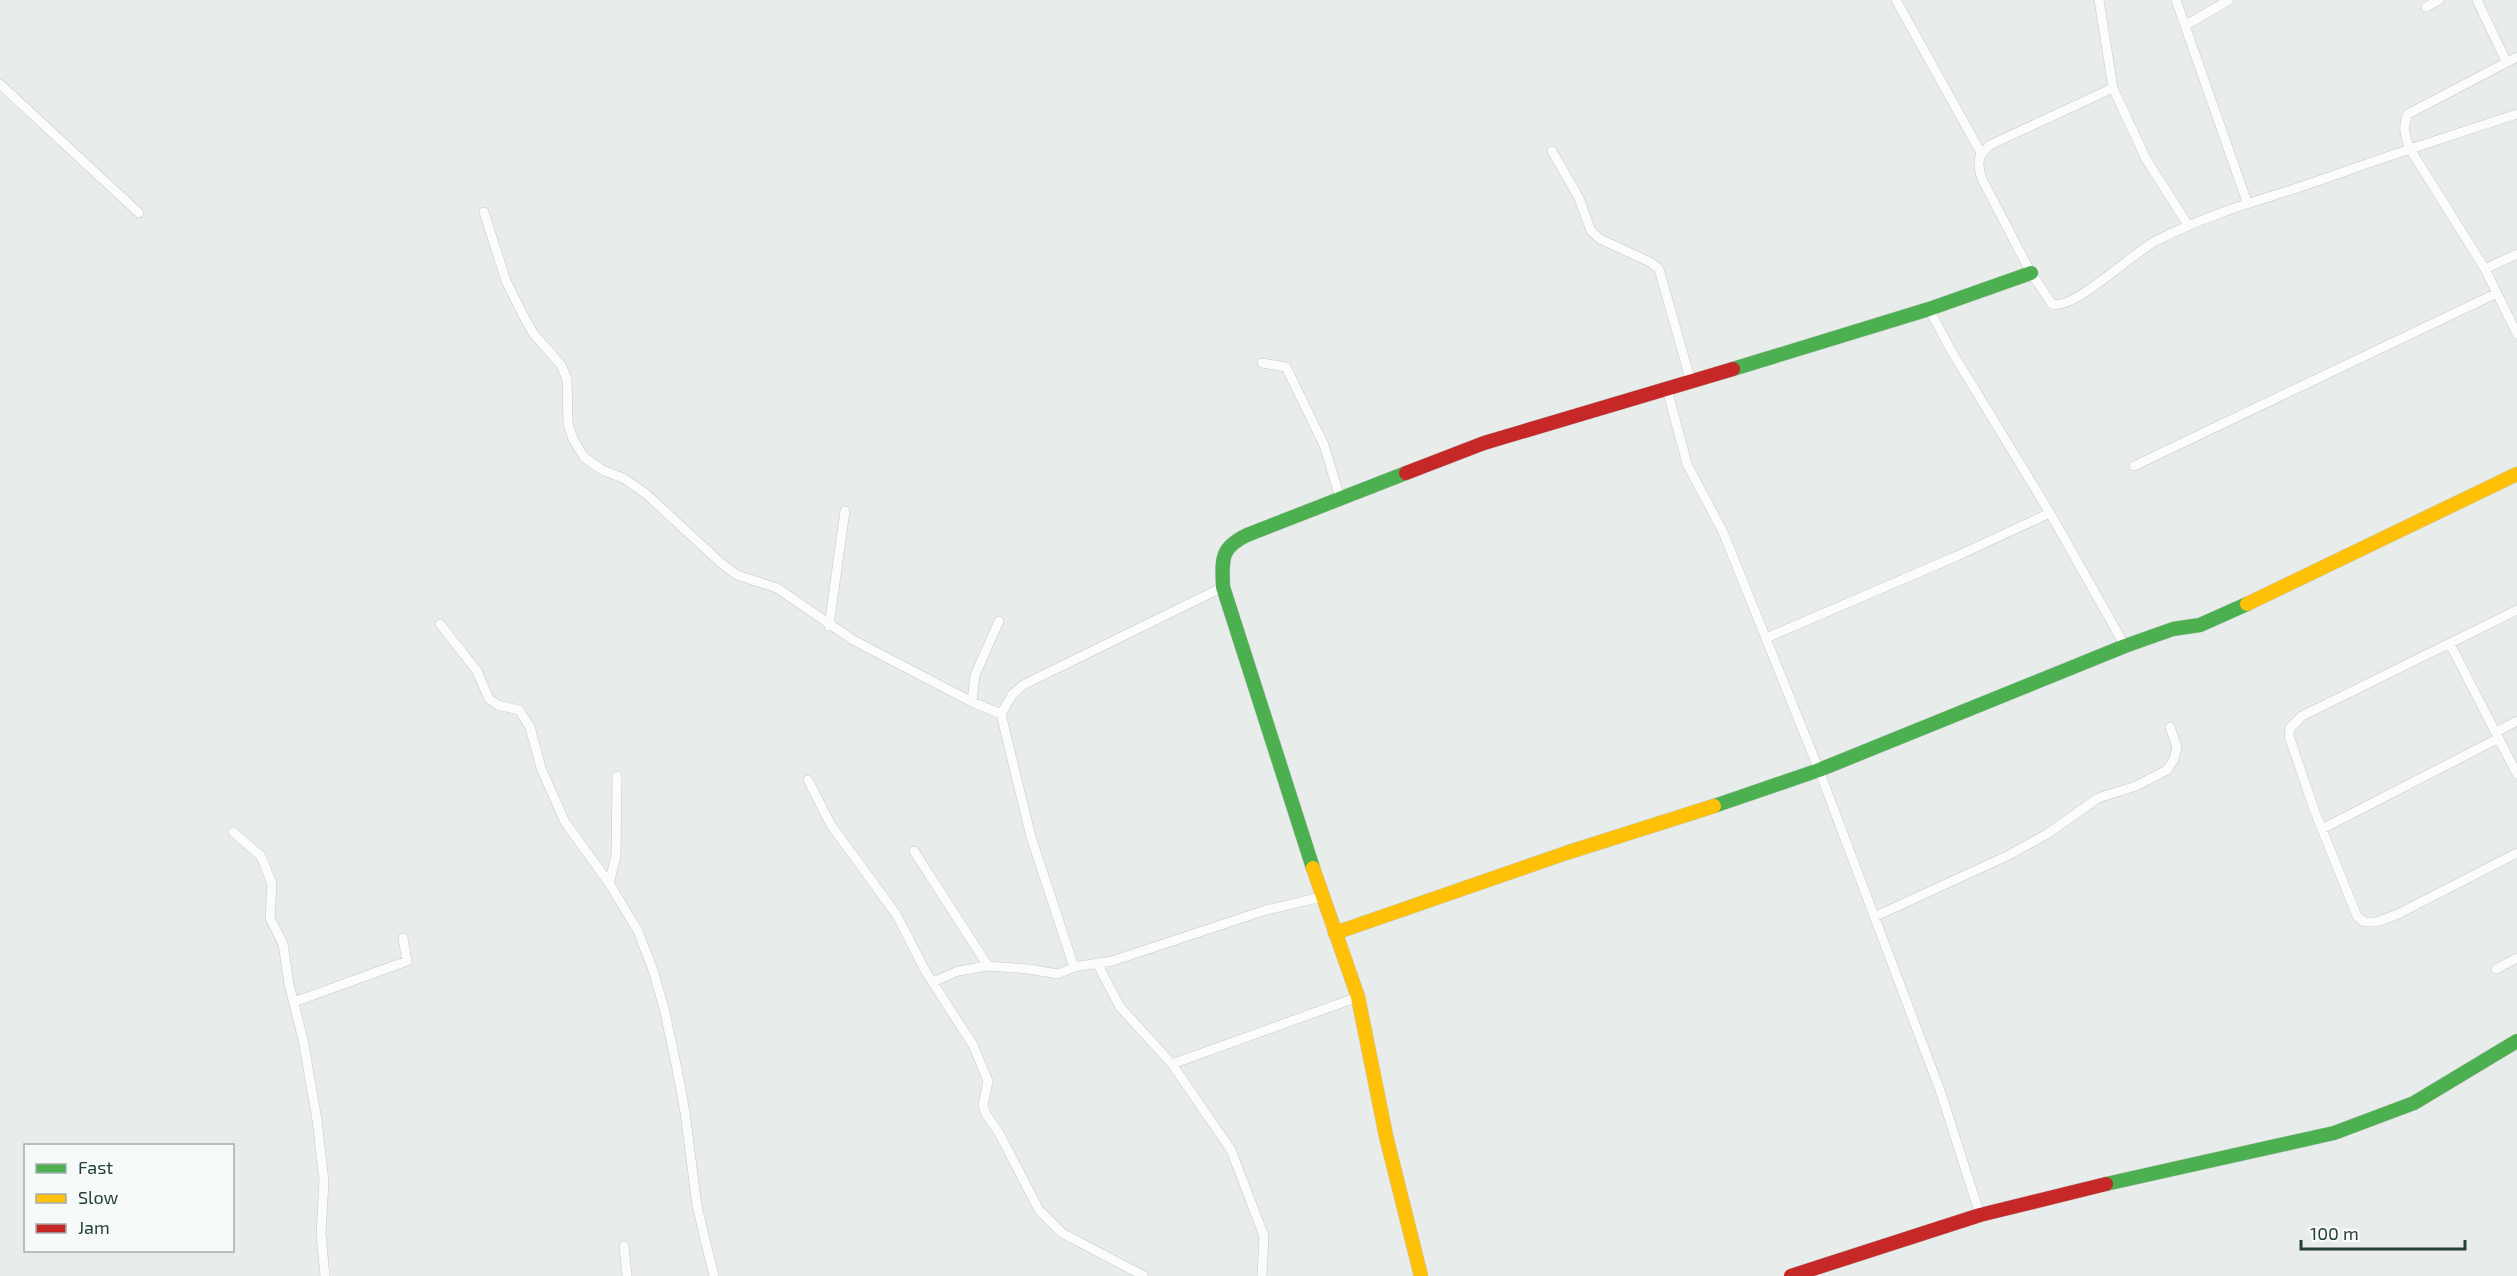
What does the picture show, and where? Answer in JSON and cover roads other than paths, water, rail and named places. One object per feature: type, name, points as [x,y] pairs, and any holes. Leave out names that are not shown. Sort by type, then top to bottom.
[{"type":"street","points":[[1896,0],[1981,153]]},
{"type":"street","points":[[2099,0],[2113,88],[2146,159],[2188,225]]},
{"type":"street","points":[[2176,0],[2214,114],[2247,202]]},
{"type":"street","points":[[2186,25],[2229,0]]},
{"type":"street","points":[[2426,7],[2439,0]]},
{"type":"street","points":[[2476,0],[2506,61]]},
{"type":"street","points":[[2517,57],[2409,114],[2404,124],[2410,149],[2485,269],[2517,334]]},
{"type":"street","points":[[0,84],[139,213]]},
{"type":"street","points":[[2113,88],[2003,139],[1981,153],[1977,164],[1982,179],[2031,273],[2048,302],[2057,306],[2081,296],[2136,252],[2188,225],[2247,202],[2293,189],[2517,114]]},
{"type":"street","points":[[1552,151],[1580,198],[1591,231],[1600,239],[1650,262],[1659,269],[1691,382]]},
{"type":"street","points":[[484,212],[506,280],[522,313],[533,333],[561,365],[567,379],[568,424],[573,439],[584,457],[602,470],[623,478],[645,493],[721,563],[737,574],[777,588],[829,626],[972,702],[1001,714]]},
{"type":"street","points":[[2485,269],[2517,254]]},
{"type":"street","points":[[1421,1276],[1386,1136],[1358,997],[1322,897],[1223,587],[1222,556],[1225,547],[1260,529],[1484,443],[1929,309],[2031,273]]},
{"type":"street","points":[[2134,466],[2497,293]]},
{"type":"street","points":[[1929,309],[2050,513],[2125,646]]},
{"type":"street","points":[[1262,363],[1286,367],[1292,375],[1304,407],[1324,445],[1340,498]]},
{"type":"street","points":[[1667,389],[1687,464],[1724,532],[1819,770],[1941,1093],[1980,1215]]},
{"type":"street","points":[[1335,933],[1566,853],[1664,823],[1819,770],[2125,646],[2173,629],[2200,625],[2214,620],[2517,474]]},
{"type":"street","points":[[829,626],[845,511]]},
{"type":"street","points":[[1766,638],[1957,556],[2050,513]]},
{"type":"street","points":[[1074,967],[1031,837],[1001,714],[1012,695],[1023,685],[1223,587]]},
{"type":"street","points":[[2517,610],[2302,716],[2290,728],[2291,746],[2322,829],[2357,916],[2364,922],[2378,922],[2398,914],[2517,853]]},
{"type":"street","points":[[972,702],[975,675],[999,621]]},
{"type":"street","points":[[440,624],[477,671],[489,699],[498,705],[519,710],[524,716],[530,727],[541,768],[565,822],[609,883],[638,931],[664,1008],[685,1113],[697,1206],[714,1276]]},
{"type":"street","points":[[2450,644],[2517,774]]},
{"type":"street","points":[[2322,829],[2498,735],[2517,721]]},
{"type":"street","points":[[1874,917],[2009,855],[2047,834],[2098,798],[2136,786],[2167,770],[2174,759],[2177,747],[2170,727]]},
{"type":"street","points":[[609,883],[616,856],[617,776]]},
{"type":"street","points":[[808,780],[831,825],[896,914],[933,982],[974,1045],[988,1081],[983,1105],[986,1114],[1039,1210],[1062,1233],[1144,1276]]},
{"type":"street","points":[[233,832],[261,856],[270,874],[273,888],[270,918],[284,944],[289,984],[303,1039],[324,1181],[321,1234],[325,1276]]},
{"type":"street","points":[[914,851],[988,966]]},
{"type":"street","points":[[933,982],[958,971],[988,966],[1058,974],[1074,967],[1112,961],[1266,910],[1322,897]]},
{"type":"street","points":[[294,1002],[407,961],[403,938]]},
{"type":"street","points":[[2496,969],[2517,958]]},
{"type":"street","points":[[1097,963],[1120,1007],[1172,1064],[1231,1150],[1264,1236],[1262,1276]]},
{"type":"street","points":[[1172,1064],[1358,997]]},
{"type":"street","points":[[1791,1276],[1980,1215],[2177,1167],[2334,1133],[2414,1102],[2517,1041]]},
{"type":"street","points":[[624,1246],[627,1276]]}]
